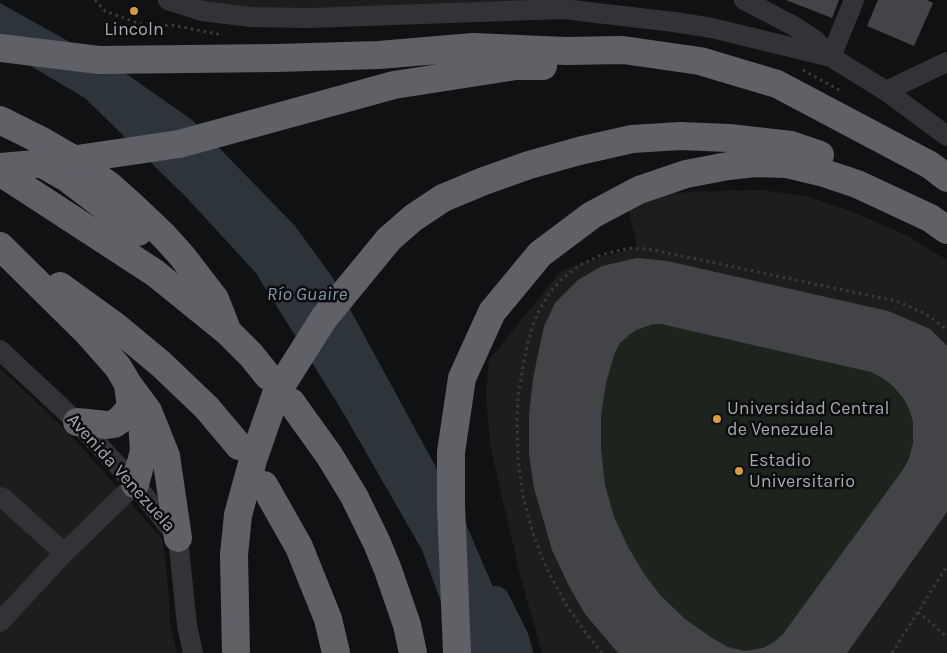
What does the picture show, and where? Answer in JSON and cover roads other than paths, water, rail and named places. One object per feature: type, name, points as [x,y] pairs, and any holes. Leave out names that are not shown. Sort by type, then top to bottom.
[{"type":"highway","points":[[0,48],[99,60],[379,56],[474,48],[566,51],[623,50],[700,61],[777,84],[930,165],[947,178]]},
{"type":"highway","points":[[0,167],[58,162],[179,144],[394,86],[516,66],[630,64],[750,85],[857,133],[947,193]]},
{"type":"highway","points":[[0,120],[68,156],[110,186],[128,202],[182,256],[215,300],[229,333]]},
{"type":"highway","points":[[236,653],[234,555],[238,514],[253,460],[276,394],[324,318],[389,239],[413,218],[443,198],[529,165],[579,151],[632,139],[680,136],[729,138],[791,145],[848,165],[908,192],[947,216]]},
{"type":"highway","points":[[0,140],[67,178],[172,259],[229,333]]},
{"type":"highway","points":[[457,653],[451,505],[451,452],[462,378],[492,312],[540,254],[592,215],[639,190],[686,174],[755,163],[786,164],[824,172],[857,184],[930,218],[947,230]]},
{"type":"highway","points":[[0,172],[154,273],[229,333],[252,355],[268,376]]},
{"type":"highway","points":[[0,245],[87,332],[118,367],[148,411],[166,456],[178,538]]},
{"type":"highway","points":[[0,245],[114,325],[161,364],[207,408],[239,446]]},
{"type":"highway","points":[[76,422],[107,425],[114,424],[121,419],[131,407],[128,384]]},
{"type":"highway","points":[[128,384],[142,420],[144,451],[135,484]]},
{"type":"highway","points":[[291,402],[329,455],[354,496],[377,543],[407,625],[413,653]]},
{"type":"highway","points":[[264,485],[299,547],[328,619],[336,653]]},
{"type":"street","points":[[168,0],[202,11],[251,17],[309,18],[570,5],[712,28],[831,57]]},
{"type":"street","points":[[744,0],[794,26],[815,40],[831,57],[886,91],[947,136]]},
{"type":"street","points":[[831,57],[854,0]]},
{"type":"street","points":[[886,91],[947,62]]},
{"type":"street","name":"Avenida Venezuela","points":[[0,350],[76,422],[135,484],[178,538],[187,625],[194,653]]},
{"type":"street","points":[[0,622],[64,553],[135,484]]},
{"type":"street","points":[[0,496],[64,553]]},
{"type":"water","points":[[0,3],[125,73],[192,120],[295,226],[333,278],[463,517],[511,629],[517,653],[460,653],[422,550],[344,414],[256,273],[187,198],[85,98],[0,48]]},
{"type":"waterway","name":"Río Guaire","points":[[495,601],[514,639],[518,653]]},
{"type":"place","name":"Lincoln","points":[[134,11]]},
{"type":"place","name":"Universidad Central de Venezuela","points":[[717,419]]},
{"type":"place","name":"Estadio Universitario","points":[[739,471]]}]
